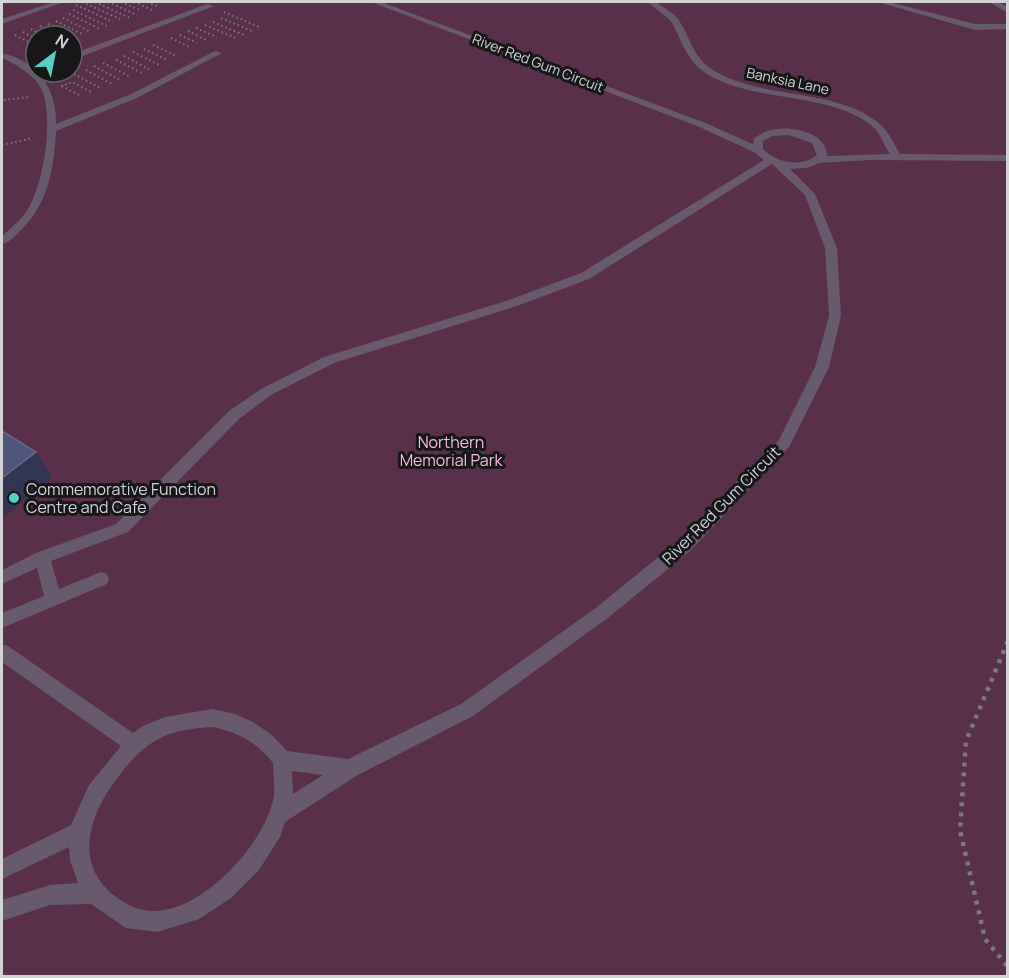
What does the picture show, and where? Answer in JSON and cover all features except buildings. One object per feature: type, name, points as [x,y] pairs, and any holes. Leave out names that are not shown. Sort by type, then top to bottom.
[{"type":"lane","name":"River Red Gum Circuit","points":[[279,815],[349,769],[467,710],[603,612],[684,546],[784,443],[822,367],[835,316],[831,248],[810,194],[776,162],[758,150],[700,124],[375,2]]},
{"type":"lane","name":"Banksia Lane","points":[[652,2],[674,20],[692,57],[708,70],[744,87],[819,100],[860,115],[880,129],[897,158]]},
{"type":"lane","points":[[882,2],[975,27],[1008,26]]},
{"type":"lane","points":[[993,2],[1008,11]]},
{"type":"lane","points":[[2,22],[49,5]]},
{"type":"lane","points":[[84,53],[206,8]]},
{"type":"lane","points":[[50,132],[138,94],[178,74],[214,51]]},
{"type":"lane","points":[[2,55],[24,67]]},
{"type":"lane","points":[[2,241],[34,208],[44,179],[50,132],[48,92],[42,84]]},
{"type":"lane","name":"River Red Gum Circuit","points":[[700,124],[763,136],[788,132],[807,136],[820,146],[822,156],[815,162],[810,194]]},
{"type":"lane","points":[[758,150],[758,140],[763,136]]},
{"type":"lane","points":[[820,146],[870,157]]},
{"type":"lane","points":[[2,577],[42,558],[122,528],[234,415],[266,392],[329,360],[513,303],[585,276],[776,162],[815,162],[870,157],[1008,158]]},
{"type":"lane","points":[[42,558],[53,599]]},
{"type":"lane","points":[[2,621],[101,579]]},
{"type":"lane","points":[[2,651],[135,746]]},
{"type":"lane","points":[[282,760],[285,794],[279,815],[259,853],[231,886],[202,908],[170,922],[135,921],[106,906],[86,881],[77,849],[82,815],[99,784],[148,733],[180,720],[212,717],[241,724],[282,760],[349,769]]},
{"type":"lane","points":[[2,869],[80,831]]},
{"type":"lane","points":[[2,910],[50,895],[96,893]]},
{"type":"path","points":[[69,2],[139,32],[238,39]]},
{"type":"path","points":[[82,2],[139,32],[178,74]]},
{"type":"path","points":[[95,2],[139,32],[178,74]]},
{"type":"path","points":[[108,2],[178,74]]},
{"type":"path","points":[[49,5],[139,32],[214,51]]},
{"type":"path","points":[[49,5],[139,32],[214,51]]},
{"type":"path","points":[[49,5],[139,32],[214,51]]},
{"type":"path","points":[[49,5],[139,32],[221,39]]},
{"type":"path","points":[[206,8],[259,27]]},
{"type":"path","points":[[206,8],[252,31]]},
{"type":"path","points":[[10,32],[24,40]]},
{"type":"path","points":[[139,32],[244,35]]},
{"type":"path","points":[[139,32],[178,74]]},
{"type":"path","points":[[139,32],[178,74]]},
{"type":"path","points":[[84,53],[138,94]]},
{"type":"path","points":[[84,63],[138,94]]},
{"type":"path","points":[[84,69],[138,94]]},
{"type":"path","points":[[84,77],[138,94]]},
{"type":"path","points":[[67,84],[62,86],[79,95]]},
{"type":"path","points":[[76,84],[114,105]]},
{"type":"path","points":[[2,145],[50,132]]},
{"type":"path","points":[[2,138],[9,143]]},
{"type":"path","points":[[1008,641],[966,741],[960,830],[985,939],[1008,967]]},
{"type":"green space","name":"Northern Memorial Park","points":[[2,2],[1007,2],[1007,976],[2,976]]},
{"type":"place","name":"Commemorative Function Centre and Cafe","points":[[14,498]]}]
